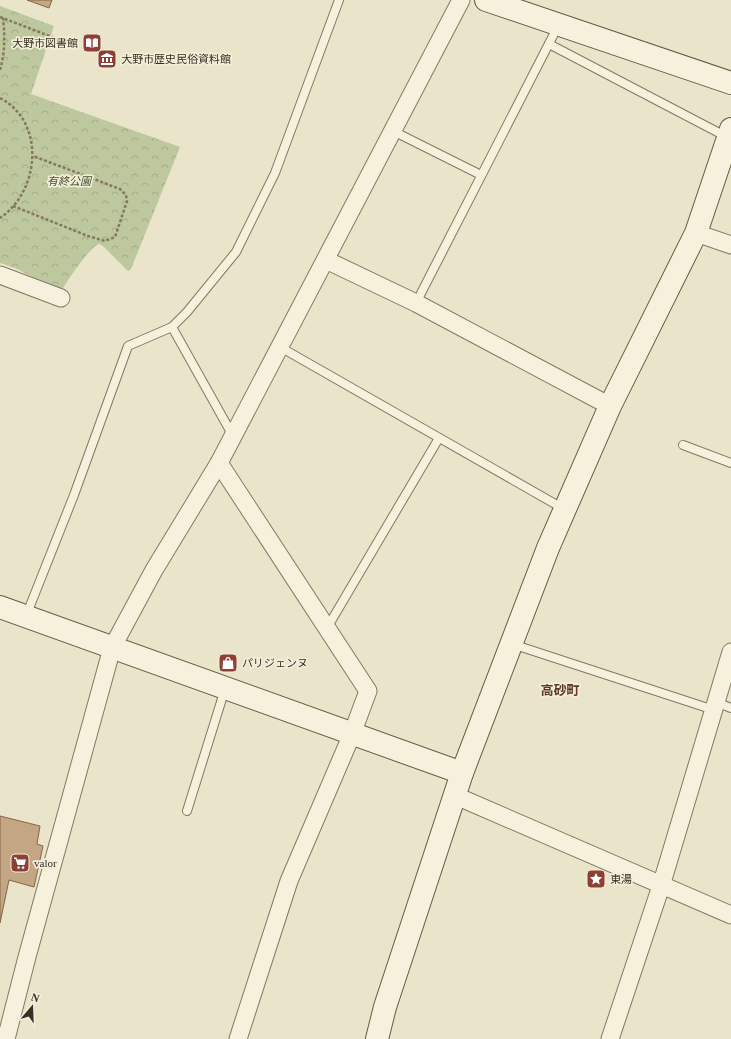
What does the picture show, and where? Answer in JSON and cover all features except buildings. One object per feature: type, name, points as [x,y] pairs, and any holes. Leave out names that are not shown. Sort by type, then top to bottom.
[{"type":"street","points":[[6,1039],[112,648],[154,570],[233,436],[326,260],[460,0]]},
{"type":"street","points":[[486,0],[554,34],[731,83]]},
{"type":"street","points":[[377,1039],[386,1007],[456,796],[462,773],[548,548],[610,406],[696,233],[730,133]]},
{"type":"street","points":[[696,233],[731,245]]},
{"type":"street","points":[[326,260],[416,303],[610,406]]},
{"type":"street","points":[[0,275],[61,298]]},
{"type":"street","points":[[218,463],[368,691],[352,734],[289,881],[238,1039]]},
{"type":"street","points":[[0,607],[462,773]]},
{"type":"street","points":[[610,1039],[720,707],[731,652]]},
{"type":"street","points":[[456,796],[731,915]]},
{"type":"lane","points":[[26,616],[74,494],[128,346],[172,327],[187,312],[236,252],[275,173],[339,0]]},
{"type":"lane","points":[[416,303],[554,34],[730,133]]},
{"type":"lane","points":[[393,131],[482,175]]},
{"type":"lane","points":[[172,327],[233,436]]},
{"type":"lane","points":[[280,347],[565,510]]},
{"type":"lane","points":[[327,628],[439,438]]},
{"type":"lane","points":[[682,445],[731,463]]},
{"type":"lane","points":[[511,644],[720,707]]},
{"type":"lane","points":[[187,811],[225,688]]},
{"type":"path","points":[[1,18],[68,43]]},
{"type":"path","points":[[0,70],[4,57],[5,40],[1,18]]},
{"type":"path","points":[[0,98],[15,108],[24,120],[31,137],[33,156],[26,182],[13,206],[0,218]]},
{"type":"path","points":[[13,206],[88,236],[105,241],[115,237],[127,201],[126,196],[120,189],[33,156]]},
{"type":"green space","name":"有終公園","points":[[0,6],[54,26],[31,94],[180,147],[131,269],[128,271],[103,246],[99,244],[84,258],[61,292],[15,268],[0,263]]},
{"type":"place","name":"大野市図書館","points":[[92,43]]},
{"type":"place","name":"大野市歴史民俗資料館","points":[[107,59]]},
{"type":"place","name":"パリジェンヌ","points":[[228,663]]},
{"type":"place","name":"valor","points":[[20,863]]},
{"type":"place","name":"東湯","points":[[596,879]]},
{"type":"district","name":"高砂町","points":[[560,690]]}]
